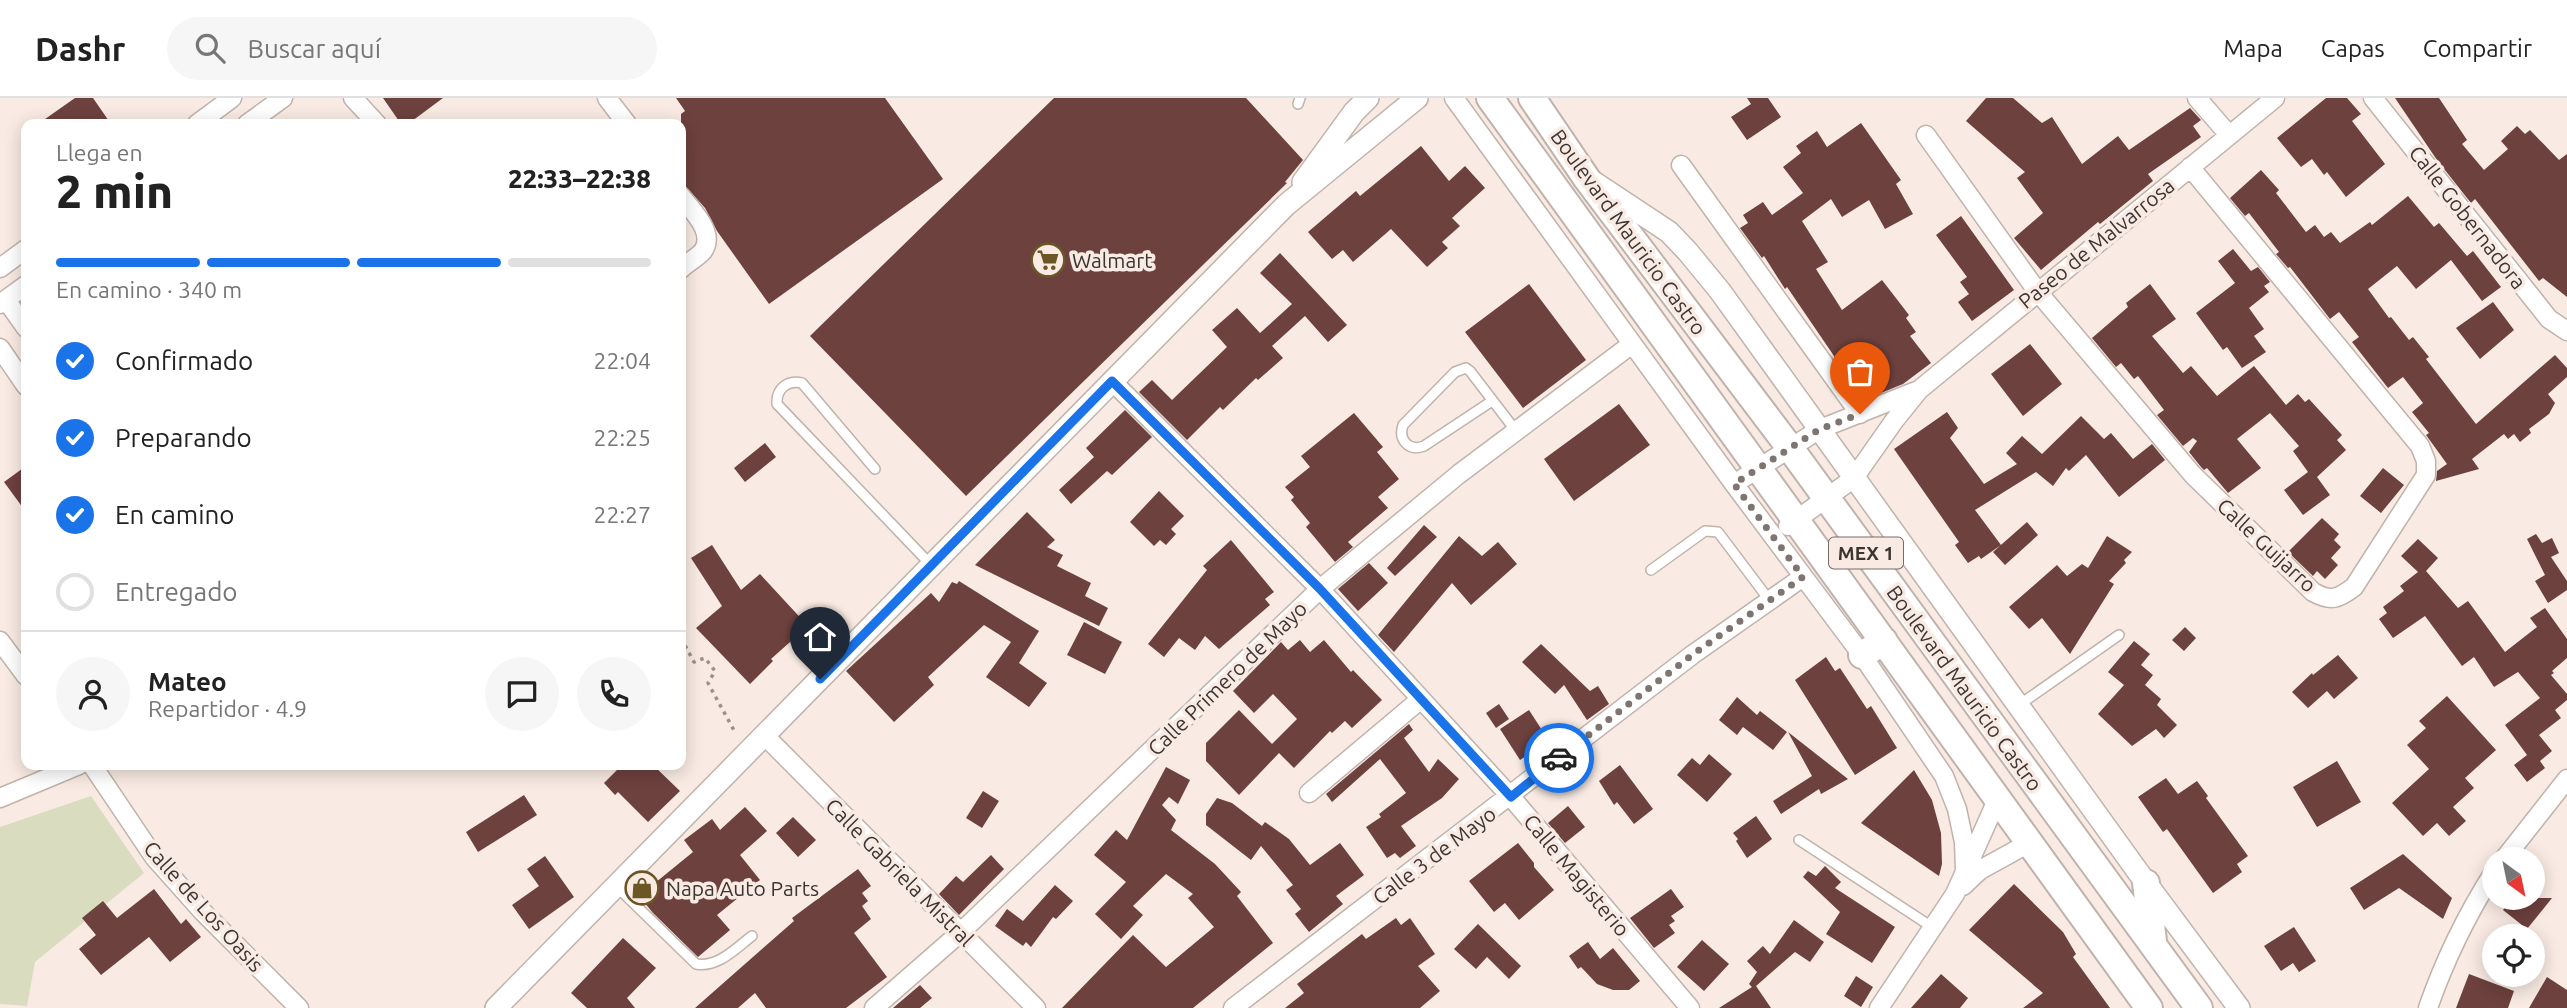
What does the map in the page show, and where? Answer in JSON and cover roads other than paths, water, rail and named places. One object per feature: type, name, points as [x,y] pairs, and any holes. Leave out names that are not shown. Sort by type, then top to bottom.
[{"type":"main road","name":"Boulevard Mauricio Castro","points":[[1490,98],[1797,520],[1873,648],[2031,842],[2149,1008]]},
{"type":"main road","name":"Boulevard Mauricio Castro","points":[[1532,98],[1587,179],[1790,448],[2199,1008]]},
{"type":"main road","points":[[2146,883],[2154,947]]},
{"type":"street","points":[[204,119],[232,98]]},
{"type":"street","points":[[254,119],[283,98]]},
{"type":"street","points":[[353,98],[372,119]]},
{"type":"street","points":[[607,98],[623,119]]},
{"type":"street","points":[[496,1008],[1286,205],[1417,98]]},
{"type":"street","points":[[1454,98],[1803,577],[1873,648],[1944,776],[1960,820],[1965,872]]},
{"type":"street","points":[[2197,98],[2229,135]]},
{"type":"street","name":"Paseo de Malvarrosa","points":[[1773,537],[1854,478],[1919,390],[2275,98]]},
{"type":"street","name":"Calle Gobernadora","points":[[2373,98],[2549,319],[2567,331]]},
{"type":"street","points":[[1286,205],[1361,103]]},
{"type":"street","points":[[1926,135],[2037,291]]},
{"type":"street","points":[[1681,164],[1860,414]]},
{"type":"street","name":"Calle Guijarro","points":[[2037,291],[2193,475],[2313,592],[2327,600],[2340,598],[2354,587],[2426,475],[2426,461],[2420,446],[2190,167]]},
{"type":"street","name":"Boulevard Mauricio Castro","points":[[1587,179],[1669,232],[1688,252],[1820,429],[2239,1008]]},
{"type":"street","points":[[686,203],[707,235],[703,250],[686,265]]},
{"type":"street","points":[[0,268],[21,253]]},
{"type":"street","points":[[21,289],[3,302],[21,322]]},
{"type":"street","name":"Calle Primero de Mayo","points":[[874,1008],[961,932],[1320,589],[1459,474],[1632,344]]},
{"type":"street","points":[[0,348],[21,379]]},
{"type":"street","name":"Calle Magisterio","points":[[1112,381],[1320,589],[1511,797],[1690,1008]]},
{"type":"street","name":"Paseo de Malvarrosa","points":[[1734,484],[1820,429],[1919,390]]},
{"type":"street","name":"Calle 3 de Mayo","points":[[1233,1008],[1511,797],[1692,655],[1803,577]]},
{"type":"street","points":[[0,640],[21,669]]},
{"type":"street","points":[[1310,793],[1420,699]]},
{"type":"street","name":"Calle Gabriela Mistral","points":[[764,735],[1036,1008]]},
{"type":"street","points":[[0,798],[67,770]]},
{"type":"street","name":"Calle de Los Oasis","points":[[95,770],[155,857],[203,912],[299,1008]]},
{"type":"street","points":[[2513,847],[2567,779]]},
{"type":"street","points":[[1879,1008],[1955,894],[1998,799]]},
{"type":"street","points":[[1955,894],[1980,870],[2031,842]]},
{"type":"street","points":[[2428,1008],[2465,918],[2482,891]]},
{"type":"lane","points":[[1492,401],[1418,449],[1405,443],[1402,436],[1403,425],[1455,372],[1466,368],[1516,431]]},
{"type":"lane","points":[[875,470],[802,383],[793,381],[785,385],[777,397],[777,404],[931,565]]},
{"type":"lane","points":[[1651,570],[1705,531],[1718,532],[1770,601]]},
{"type":"lane","points":[[2019,705],[2119,635]]},
{"type":"lane","points":[[1799,840],[1932,927]]},
{"type":"lane","points":[[616,886],[696,964],[715,963],[752,936]]},
{"type":"place","name":"Walmart","points":[[1048,260]]},
{"type":"place","name":"Napa Auto Parts","points":[[642,888]]}]
